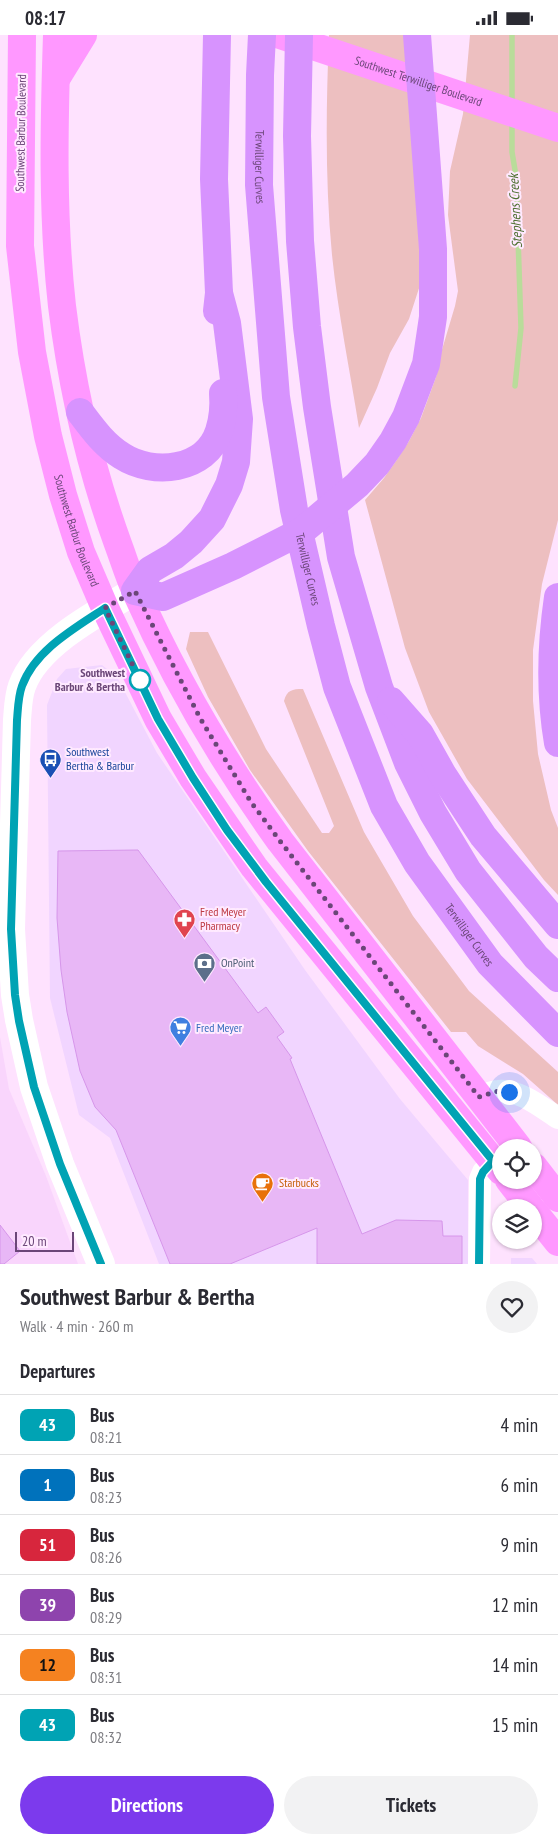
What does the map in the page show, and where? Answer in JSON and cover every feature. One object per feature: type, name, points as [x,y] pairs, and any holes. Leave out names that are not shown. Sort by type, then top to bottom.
[{"type":"highway","points":[[80,412],[102,441],[121,456],[156,468],[173,468],[188,463],[211,446],[219,433],[224,404],[216,325],[219,293],[214,179],[217,35]]},
{"type":"highway","name":"Terwilliger Curves","points":[[262,35],[259,185],[276,397],[294,510],[320,626],[337,687],[384,806],[417,863],[490,964],[558,1033]]},
{"type":"highway","points":[[299,35],[297,63],[300,241],[307,327],[317,407],[341,557],[379,687],[408,763],[433,813],[468,871],[536,957],[558,978]]},
{"type":"highway","points":[[219,293],[227,323],[239,419],[236,462],[224,498],[212,519],[191,542],[174,556],[150,570],[135,591],[163,597],[204,580],[302,531],[338,503],[377,464],[393,441],[406,417],[426,364],[433,317],[434,289],[430,193],[418,35]]},
{"type":"highway","points":[[558,597],[553,645],[558,743]]},
{"type":"highway","points":[[379,687],[420,734],[443,775],[483,837],[558,925]]},
{"type":"main road","name":"Southwest Barbur Boulevard","points":[[22,35],[20,246],[30,341],[48,437],[62,495],[82,552],[105,608],[158,719],[227,830],[266,882],[492,1159]]},
{"type":"main road","points":[[57,35],[58,257],[62,306],[90,459],[135,591],[190,701],[251,802],[512,1139]]},
{"type":"main road","points":[[56,80],[83,35]]},
{"type":"main road","name":"Southwest Terwilliger Boulevard","points":[[280,35],[558,128]]},
{"type":"main road","points":[[101,1264],[60,1164],[34,1087],[15,995],[11,929],[17,720],[22,686],[28,673],[56,642],[105,608],[135,591]]},
{"type":"main road","points":[[542,1177],[558,1198]]},
{"type":"main road","name":"Southwest Barbur Boulevard","points":[[516,1189],[524,1199]]},
{"type":"main road","points":[[542,1222],[558,1243]]},
{"type":"street","points":[[479,1097],[498,1091],[509,1092],[521,1096],[558,1118]]},
{"type":"street","points":[[479,1264],[480,1179],[483,1172],[492,1171]]},
{"type":"shaded area","points":[[329,35],[405,35],[422,279],[409,319],[390,353],[359,428],[337,298],[332,255],[327,145]]},
{"type":"shaded area","points":[[470,35],[558,35],[558,520],[542,584],[533,650],[533,701],[538,754],[551,810],[558,828],[558,895],[544,880],[467,779],[429,712],[405,648],[365,500],[396,461],[421,418],[436,377],[455,306],[458,291],[448,215],[450,171],[463,114]]},
{"type":"shaded area","points":[[190,632],[208,632],[266,749],[322,833],[329,833],[334,826],[284,701],[290,691],[303,689],[364,832],[413,916],[469,991],[558,1072],[558,1105],[523,1074],[478,1046],[466,1032],[451,1032],[308,851],[250,770],[208,697],[186,649]]},
{"type":"shaded area","points":[[102,665],[117,677],[157,753],[305,970],[400,1099],[468,1180],[468,1264],[159,1264],[110,1138],[79,1115],[50,998],[47,705],[57,679],[66,669]]},
{"type":"shaded area","points":[[0,1037],[9,1089],[46,1176],[78,1264],[0,1264]]},
{"type":"shaded area","points":[[511,1258],[532,1258],[537,1264],[511,1264]]},
{"type":"building","name":"Fred Meyer","points":[[138,850],[258,1013],[266,1007],[284,1032],[277,1037],[292,1058],[290,1059],[362,1234],[396,1220],[442,1221],[443,1236],[462,1236],[462,1264],[317,1264],[317,1228],[230,1264],[170,1264],[116,1130],[95,1107],[80,1071],[67,1012],[61,970],[57,918],[58,851]]},
{"type":"building","points":[[0,1225],[20,1251],[4,1264],[0,1264]]},
{"type":"waterway","name":"Stephens Creek","points":[[512,35],[512,104]]},
{"type":"waterway","name":"Stephens Creek","points":[[512,121],[512,152],[516,176],[521,328],[515,386]]},
{"type":"bus line","name":"43","points":[[101,1264],[60,1164],[34,1087],[15,995],[11,929],[17,720],[18,702],[22,686],[28,673],[56,642],[105,608],[158,719],[227,830],[266,882],[493,1161],[483,1172],[480,1179],[479,1264]]},
{"type":"place","name":"Southwest Barbur & Bertha","points":[[140,680]]},
{"type":"place","name":"Southwest Bertha & Barbur","points":[[50,778]]},
{"type":"place","name":"Fred Meyer Pharmacy","points":[[184,938]]},
{"type":"place","name":"OnPoint","points":[[205,982]]},
{"type":"place","name":"Fred Meyer","points":[[180,1047]]},
{"type":"place","name":"Starbucks","points":[[263,1202]]},
{"type":"route","points":[[140,680],[105,608],[135,591],[190,701],[219,751],[251,802],[280,841],[479,1097],[490,1092],[509,1092]]}]
